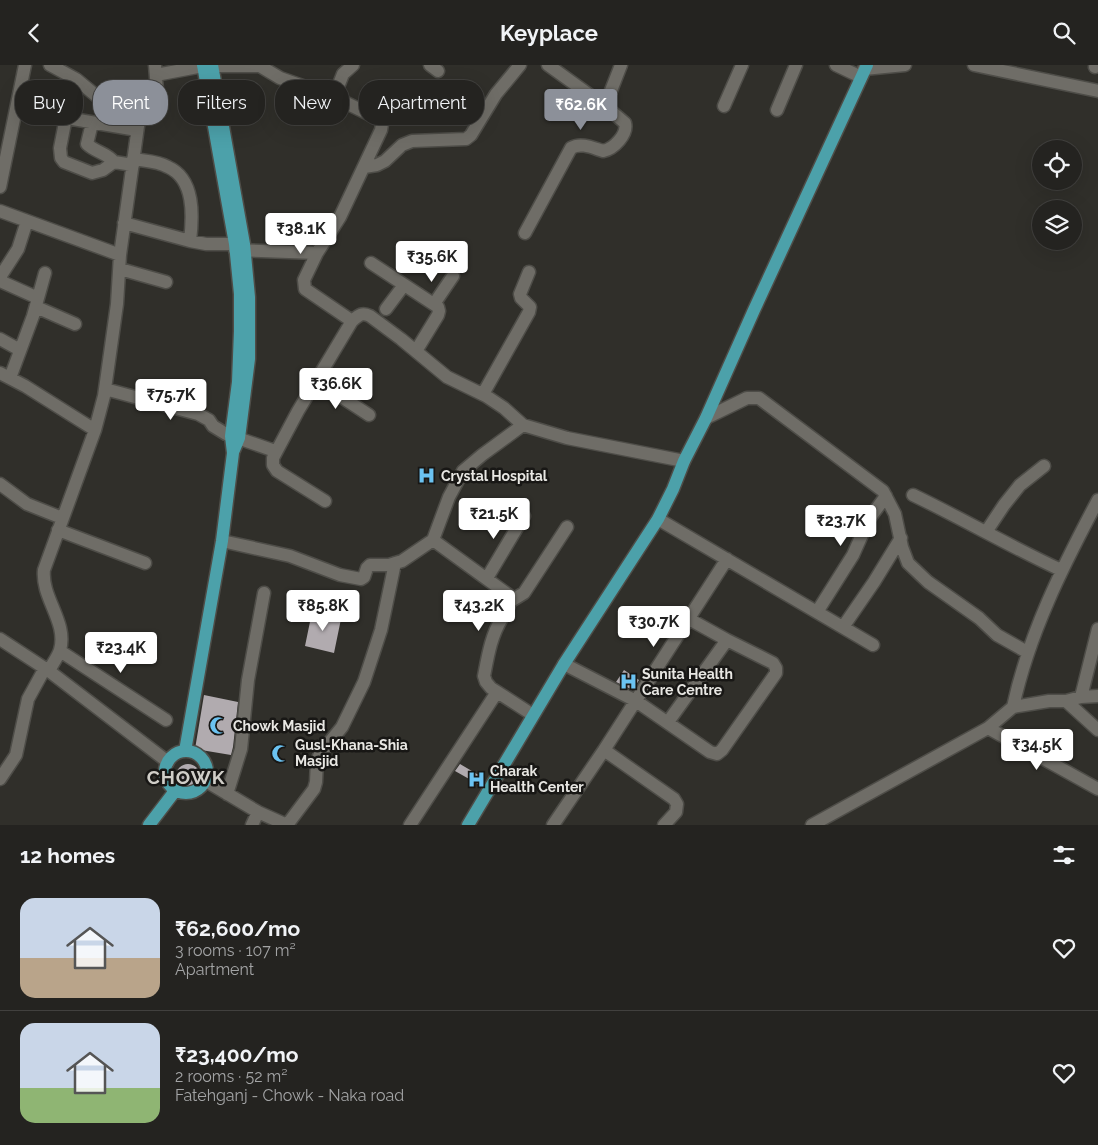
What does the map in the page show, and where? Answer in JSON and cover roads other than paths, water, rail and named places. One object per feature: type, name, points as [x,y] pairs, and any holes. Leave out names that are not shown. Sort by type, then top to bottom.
[{"type":"main road","points":[[185,751],[222,541],[235,437],[249,359],[249,297],[238,248],[208,66]]},
{"type":"main road","points":[[468,825],[564,665],[658,519],[684,461],[706,419],[754,309],[864,70]]},
{"type":"main road","points":[[185,751],[192,752],[204,760],[208,774],[206,781],[195,792],[185,794],[175,791],[165,778],[168,762],[172,756],[185,751]]},
{"type":"main road","points":[[149,825],[175,791]]},
{"type":"street","points":[[0,187],[26,65]]},
{"type":"street","points":[[50,65],[76,79],[93,92]]},
{"type":"street","points":[[341,80],[343,74],[353,65]]},
{"type":"street","points":[[364,167],[386,161],[402,145],[412,141],[466,139],[471,135],[496,94],[520,65]]},
{"type":"street","points":[[525,233],[572,148],[576,145],[582,145],[607,151],[625,132],[625,123],[548,65]]},
{"type":"street","points":[[604,106],[621,65]]},
{"type":"street","points":[[724,106],[742,65]]},
{"type":"street","points":[[777,110],[796,65]]},
{"type":"street","points":[[836,65],[864,70],[906,65]]},
{"type":"street","points":[[974,65],[1098,91]]},
{"type":"street","points":[[155,70],[208,66],[260,66],[286,80]]},
{"type":"street","points":[[349,104],[380,119],[382,124],[381,130],[340,217],[317,253],[304,281],[305,289],[352,321]]},
{"type":"street","points":[[83,121],[137,131]]},
{"type":"street","points":[[92,123],[87,144],[105,154],[114,162]]},
{"type":"street","points":[[65,125],[60,148],[61,158],[84,171],[100,172],[114,162],[133,162],[161,164],[176,171],[186,187],[191,200],[190,241]]},
{"type":"street","points":[[0,779],[16,755],[28,699],[60,651],[61,632],[43,579],[44,570],[95,430],[105,389],[117,304],[120,255],[138,125]]},
{"type":"street","points":[[0,211],[120,255]]},
{"type":"street","points":[[0,277],[18,249],[27,221]]},
{"type":"street","points":[[124,223],[206,244],[317,253]]},
{"type":"street","points":[[371,263],[434,304],[439,311],[416,351]]},
{"type":"street","points":[[120,269],[166,282]]},
{"type":"street","points":[[483,394],[529,312],[530,307],[520,294],[529,272]]},
{"type":"street","points":[[45,273],[20,350],[5,375],[95,430]]},
{"type":"street","points":[[434,304],[453,276]]},
{"type":"street","points":[[0,281],[75,324]]},
{"type":"street","points":[[386,309],[404,285]]},
{"type":"street","points":[[325,501],[277,471],[273,465],[273,458],[275,451],[352,321],[359,314],[370,316],[447,377],[483,394],[504,408],[523,425],[567,438],[684,461]]},
{"type":"street","points":[[0,339],[20,350]]},
{"type":"street","points":[[317,381],[369,415]]},
{"type":"street","points":[[105,389],[198,414],[209,420],[219,431],[275,451]]},
{"type":"street","points":[[706,419],[747,398],[759,398],[879,488],[886,496],[895,513],[906,559],[928,582],[964,607],[997,635],[1027,652]]},
{"type":"street","points":[[222,541],[290,556],[340,575],[361,579],[370,565],[402,561],[433,540],[449,497],[464,471],[482,455],[523,425]]},
{"type":"street","points":[[986,532],[1016,489],[1044,466]]},
{"type":"street","points":[[0,484],[27,504],[60,524],[145,563]]},
{"type":"street","points":[[913,495],[1061,571]]},
{"type":"street","points":[[817,612],[853,555],[868,519],[886,496]]},
{"type":"street","points":[[1012,707],[1027,652],[1061,571],[1098,500]]},
{"type":"street","points":[[487,578],[524,516]]},
{"type":"street","points":[[658,519],[873,645]]},
{"type":"street","points":[[533,715],[498,692],[486,682],[484,676],[492,636],[511,601],[524,593],[566,527]]},
{"type":"street","points":[[843,627],[901,539]]},
{"type":"street","points":[[433,540],[506,592],[510,596],[511,601]]},
{"type":"street","points":[[553,825],[604,750],[727,559]]},
{"type":"street","points":[[206,781],[258,812],[287,825],[314,789],[317,761],[320,754],[342,727],[364,682],[381,630],[395,563]]},
{"type":"street","points":[[227,794],[241,749],[248,680],[264,593]]},
{"type":"street","points":[[564,665],[636,701],[710,753],[718,753],[776,673],[776,668],[773,663],[727,641],[689,619]]},
{"type":"street","points":[[1081,697],[1098,629]]},
{"type":"street","points":[[0,639],[47,669],[168,762]]},
{"type":"street","points":[[668,722],[727,641]]},
{"type":"street","points":[[60,651],[166,720]]},
{"type":"street","points":[[410,825],[498,692]]},
{"type":"street","points":[[812,825],[988,728],[1012,707],[1098,696]]},
{"type":"street","points":[[1066,701],[1098,730]]},
{"type":"street","points":[[988,728],[1098,789]]},
{"type":"street","points":[[604,750],[674,799],[677,804],[676,812],[664,825]]},
{"type":"street","points":[[252,825],[258,812]]},
{"type":"place","name":"Crystal Hospital","points":[[427,476]]},
{"type":"place","name":"Sunita Health Care Centre","points":[[628,682]]},
{"type":"place","name":"Chowk Masjid","points":[[219,726]]},
{"type":"place","name":"Gusl-Khana-Shia Masjid","points":[[281,753]]},
{"type":"place","name":"Charak Health Center","points":[[476,779]]},
{"type":"district","name":"CHOWK","points":[[186,777]]}]
